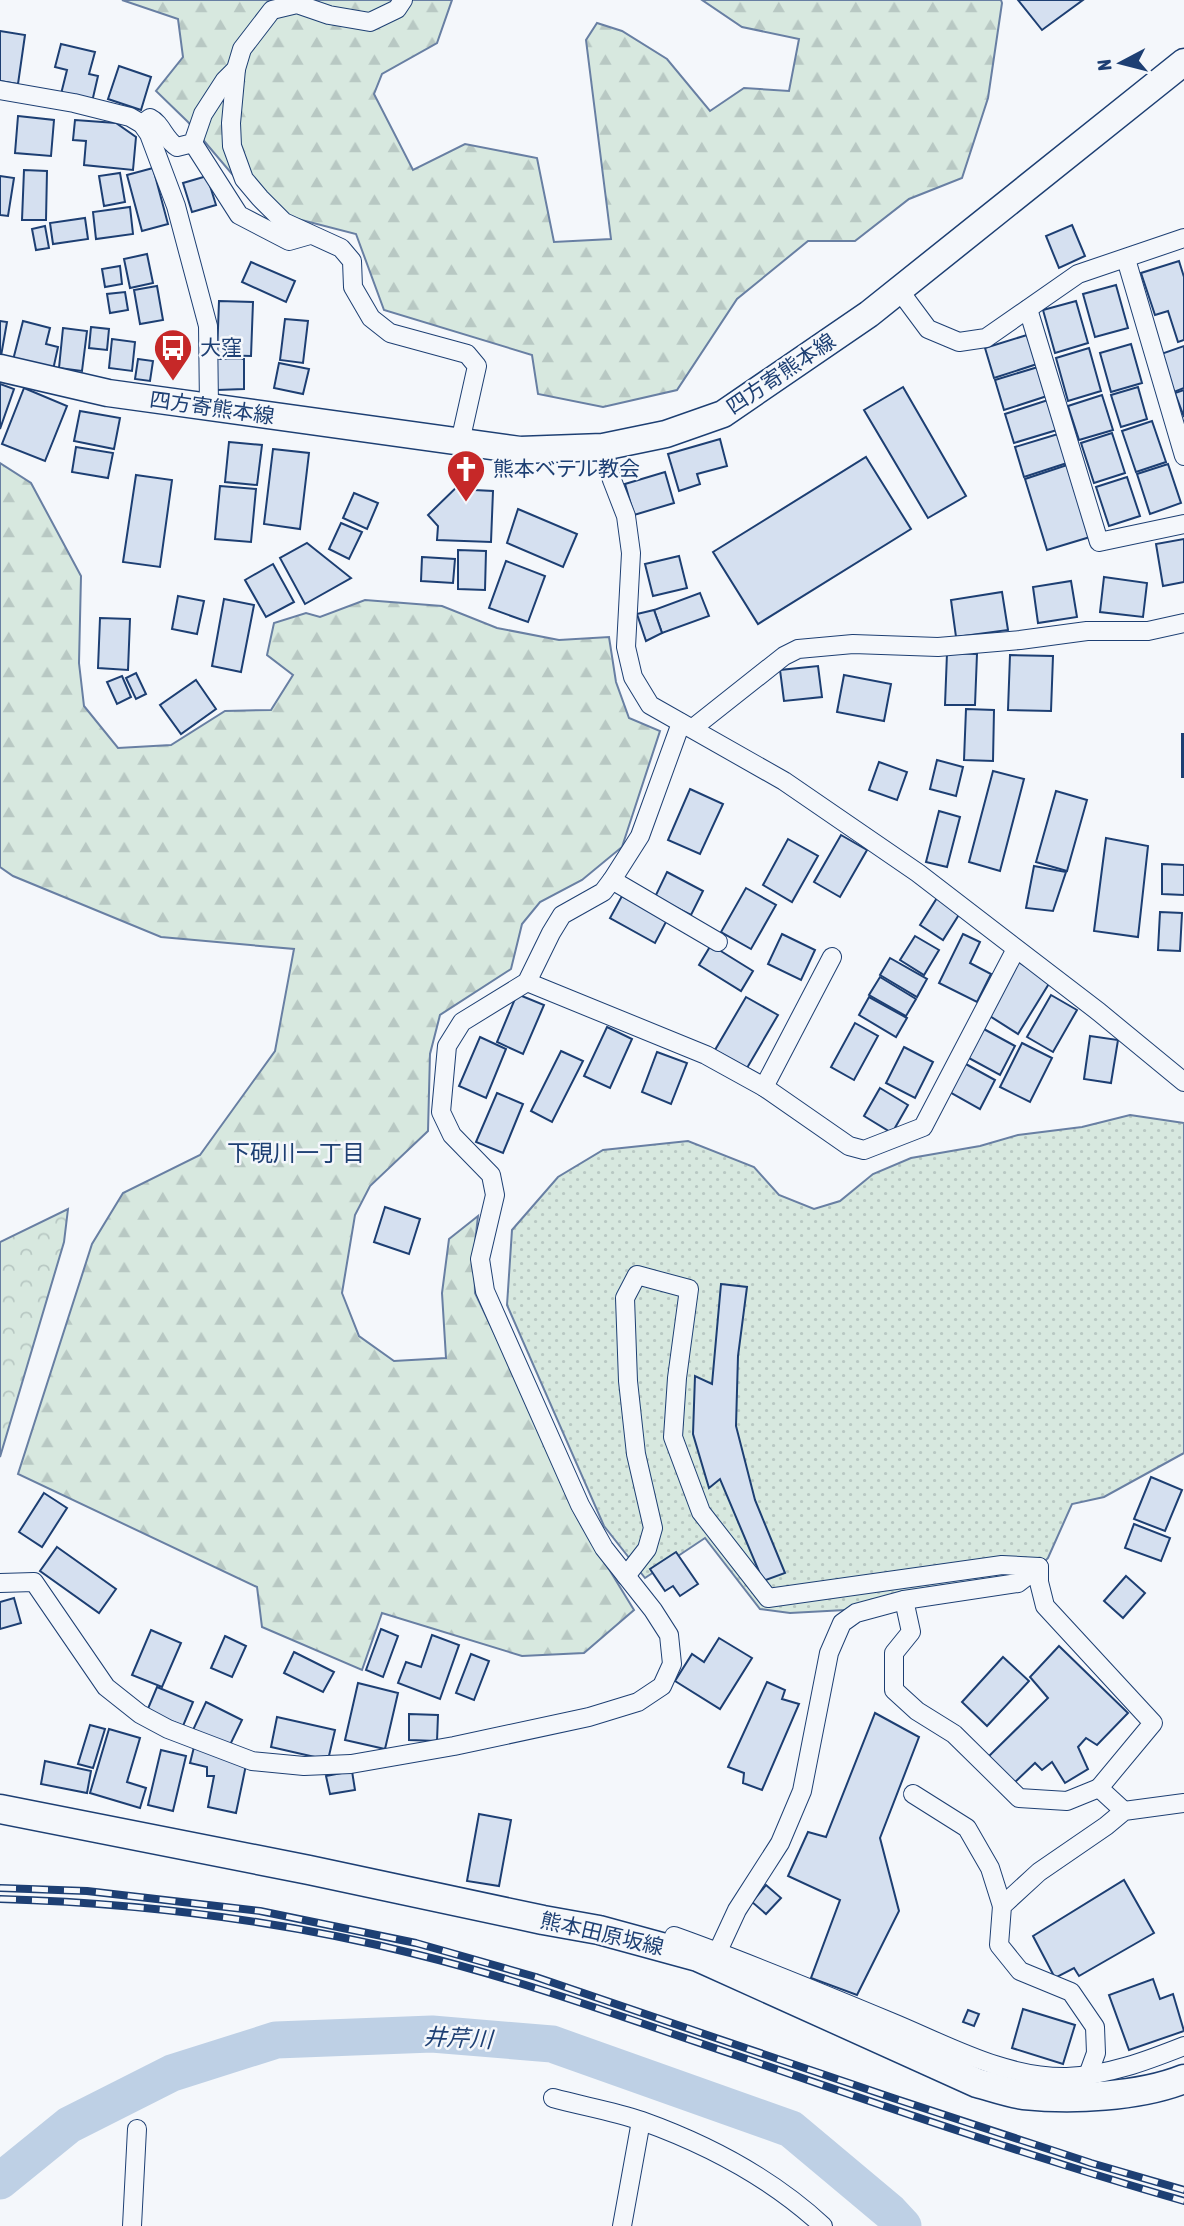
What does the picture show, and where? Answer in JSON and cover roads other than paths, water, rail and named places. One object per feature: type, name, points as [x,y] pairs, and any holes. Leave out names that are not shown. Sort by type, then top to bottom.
[{"type":"main road","name":"四方寄熊本線","points":[[0,368],[108,393],[520,450],[603,447],[666,434],[723,414],[782,375],[899,290],[1184,62]]},
{"type":"main road","name":"熊本田原坂線","points":[[0,1809],[599,1930],[685,1954],[881,2038],[977,2083],[1022,2095],[1120,2093],[1170,2085],[1184,2079]]},
{"type":"street","points":[[403,0],[397,9],[370,22],[329,15],[297,4],[272,10],[242,49],[236,69],[231,123],[232,146],[244,178],[284,222],[341,248],[352,261],[353,286],[371,318],[390,332],[467,354],[477,366],[460,442]]},
{"type":"street","points":[[193,143],[203,114],[225,80],[236,69]]},
{"type":"street","points":[[0,90],[74,103],[130,117],[142,124],[149,134],[176,205],[208,326],[209,407]]},
{"type":"street","points":[[142,124],[150,118],[155,121],[168,141],[177,147],[193,143]]},
{"type":"street","points":[[193,143],[239,215],[289,241],[310,235]]},
{"type":"street","points":[[899,290],[928,329],[959,342],[986,338],[1078,274],[1184,238]]},
{"type":"street","points":[[1126,259],[1184,456]]},
{"type":"street","points":[[1028,309],[1099,542],[1184,524]]},
{"type":"street","points":[[603,447],[626,516],[631,554],[626,647],[633,677],[650,705],[784,781],[918,873],[1099,1012],[1184,1082]]},
{"type":"street","points":[[0,1583],[34,1582],[106,1687],[140,1714],[168,1729],[252,1760],[304,1766],[351,1763],[454,1746],[589,1717],[638,1702],[662,1686],[673,1664],[669,1635],[604,1548],[579,1505],[485,1291],[480,1259],[495,1195],[491,1175],[452,1135],[442,1112],[447,1046],[462,1022],[527,982],[562,915],[603,892],[612,880],[640,836],[687,726],[784,656],[798,649],[853,644],[938,647],[1087,631],[1148,631],[1184,623]]},
{"type":"street","points":[[612,880],[718,942]]},
{"type":"street","points":[[527,982],[706,1055],[764,1087],[849,1146],[864,1150],[923,1126],[1016,949]]},
{"type":"street","points":[[764,1087],[832,957]]},
{"type":"street","points":[[626,1576],[647,1549],[653,1528],[636,1454],[628,1381],[625,1298],[637,1275],[689,1289],[677,1378],[673,1437],[701,1512],[768,1598],[1002,1565],[1039,1567]]},
{"type":"street","points":[[718,1951],[737,1910],[779,1843],[802,1791],[829,1653],[842,1623],[856,1613],[904,1600],[1018,1583],[1039,1567]]},
{"type":"street","points":[[904,1600],[911,1632],[894,1653],[894,1690],[917,1711],[954,1734],[1019,1798],[1068,1801],[1099,1788],[1153,1723],[1045,1606],[1039,1582],[1039,1567]]},
{"type":"street","points":[[1099,1788],[1124,1811]]},
{"type":"street","points":[[913,1794],[967,1828],[990,1868],[1002,1906],[999,1945],[1020,1971],[1071,1992],[1095,2027],[1096,2053],[1088,2075]]},
{"type":"street","points":[[1002,1906],[1039,1872],[1124,1811],[1184,1803]]},
{"type":"street","points":[[674,1936],[718,1951],[895,2023],[980,2061],[1020,2071],[1064,2077],[1103,2074],[1184,2046]]},
{"type":"street","points":[[553,2098],[641,2121],[742,2165],[799,2204],[823,2226]]},
{"type":"street","points":[[622,2226],[641,2121]]},
{"type":"street","points":[[132,2226],[137,2129]]},
{"type":"waterway","name":"井芹川","points":[[0,2181],[69,2125],[172,2073],[276,2040],[432,2034],[552,2044],[791,2129],[903,2226]]},
{"type":"railway","points":[[0,1888],[87,1891],[260,1911],[416,1943],[536,1977],[893,2098],[1091,2163],[1184,2190]]},
{"type":"railway","points":[[0,1899],[104,1904],[209,1915],[312,1932],[415,1954],[618,2015],[960,2132],[1184,2201]]},
{"type":"place","name":"大窪","points":[[173,382]]},
{"type":"place","name":"熊本ベテル教会","points":[[466,503]]},
{"type":"district","name":"下硯川一丁目","points":[[296,1153]]}]
